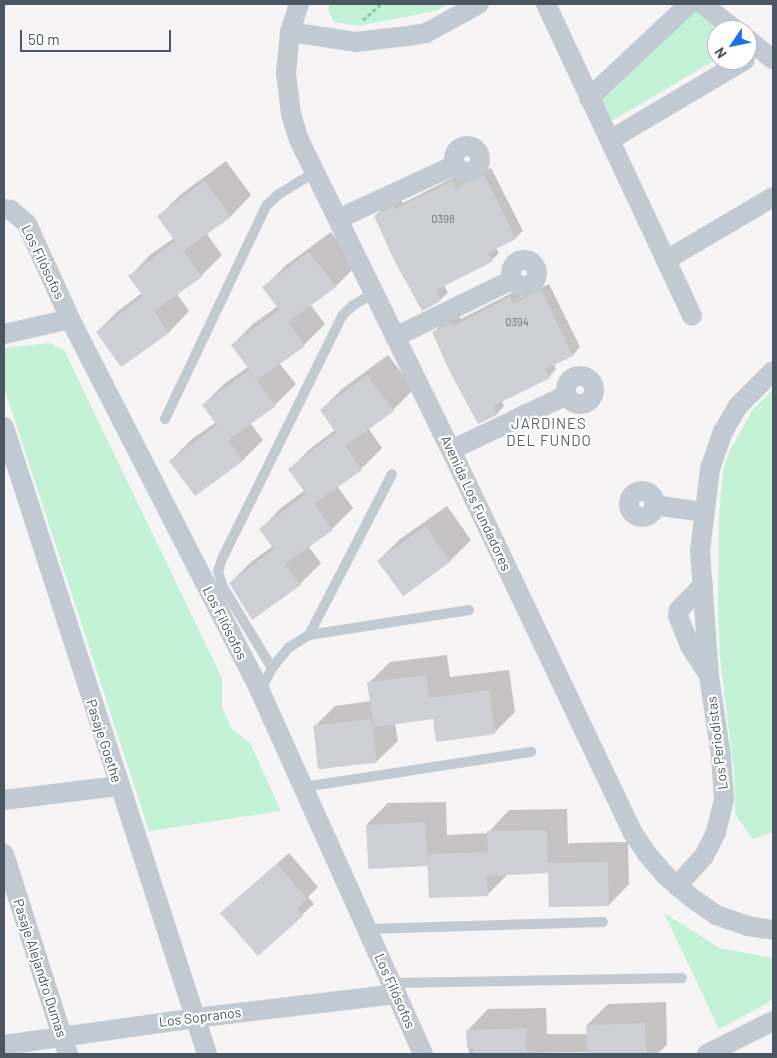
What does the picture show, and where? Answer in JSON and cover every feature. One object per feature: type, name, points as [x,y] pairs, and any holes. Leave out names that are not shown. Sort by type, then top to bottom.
[{"type":"street","name":"Avenida Los Fundadores","points":[[299,4],[290,32],[286,73],[291,114],[299,140],[451,450],[632,833],[647,854],[677,886],[716,915],[748,926],[773,930]]},
{"type":"street","points":[[290,32],[355,42],[408,36],[426,33],[479,4]]},
{"type":"street","points":[[546,4],[692,315]]},
{"type":"street","points":[[589,98],[689,4]]},
{"type":"street","points":[[702,4],[723,20]]},
{"type":"street","points":[[610,140],[727,70]]},
{"type":"street","points":[[338,219],[455,165]]},
{"type":"street","points":[[666,260],[773,197]]},
{"type":"street","name":"Los Filósofos","points":[[4,208],[10,210],[27,224],[70,319],[260,691],[423,1054]]},
{"type":"street","points":[[395,337],[512,280]]},
{"type":"street","points":[[4,334],[70,319]]},
{"type":"street","name":"Los Periodistas","points":[[677,886],[704,856],[716,832],[724,799],[721,756],[709,676],[700,551],[703,512],[710,469],[723,432],[738,406],[773,371]]},
{"type":"street","points":[[451,450],[567,395]]},
{"type":"street","name":"Pasaje Goethe","points":[[4,427],[118,786],[206,1054]]},
{"type":"street","points":[[654,505],[703,512]]},
{"type":"street","name":"Los Periodistas","points":[[703,585],[680,610],[678,616],[681,630],[709,676]]},
{"type":"street","points":[[4,800],[118,786]]},
{"type":"street","name":"Pasaje Alejandro Dumas","points":[[4,854],[65,1045]]},
{"type":"street","name":"Los Sopranos","points":[[4,1045],[65,1045],[195,1018],[395,989]]},
{"type":"street","points":[[707,1054],[773,1021]]},
{"type":"lane","points":[[165,419],[266,206],[279,194],[315,172]]},
{"type":"lane","points":[[272,668],[223,587],[218,572],[222,559],[342,316],[352,306],[374,293]]},
{"type":"lane","points":[[309,635],[392,474]]},
{"type":"lane","points":[[260,691],[272,668],[288,648],[309,635],[468,610]]},
{"type":"lane","points":[[304,787],[531,752]]},
{"type":"lane","points":[[368,929],[604,922]]},
{"type":"lane","points":[[395,989],[682,978]]},
{"type":"green space","points":[[330,4],[450,4],[435,11],[358,26],[334,22],[328,9]]},
{"type":"green space","points":[[699,8],[714,20],[707,20],[707,65],[610,122],[600,100]]},
{"type":"green space","points":[[49,343],[64,350],[222,678],[222,708],[232,729],[250,743],[281,811],[149,831],[4,387],[4,348]]},
{"type":"green space","points":[[773,389],[773,832],[753,839],[735,814],[734,772],[720,659],[718,611],[719,517],[723,470],[730,450],[752,411]]},
{"type":"green space","points":[[664,913],[720,948],[773,958],[773,1000],[719,1029]]},
{"type":"building","points":[[484,174],[516,239],[488,253],[492,262],[436,290],[441,301],[422,311],[394,260],[374,216],[393,206],[395,209],[452,181],[456,188]]},
{"type":"building","points":[[204,181],[231,217],[183,251],[202,277],[154,311],[169,333],[121,367],[96,332],[143,296],[128,276],[175,241],[157,216]]},
{"type":"building","points":[[309,252],[336,287],[288,322],[305,346],[257,380],[231,345],[279,310],[262,287]]},
{"type":"building","points":[[541,290],[573,356],[545,369],[550,378],[493,406],[497,415],[478,424],[450,372],[432,332],[451,323],[453,326],[510,297],[513,304]]},
{"type":"building","points":[[249,370],[276,406],[228,440],[243,461],[195,496],[169,461],[217,425],[202,405]]},
{"type":"building","points":[[367,375],[394,411],[345,446],[362,470],[314,504],[333,530],[285,564],[301,585],[252,620],[229,583],[274,549],[259,529],[306,494],[288,469],[336,433],[320,410]]},
{"type":"building","points":[[425,526],[451,562],[403,596],[377,561]]},
{"type":"building","points":[[426,675],[429,698],[489,690],[495,734],[436,742],[433,719],[374,727],[367,682]]},
{"type":"building","points":[[372,719],[377,763],[318,769],[313,725]]},
{"type":"building","points":[[425,822],[427,866],[368,869],[366,825]]},
{"type":"building","points":[[547,830],[548,873],[487,876],[488,896],[429,898],[427,854],[488,852],[487,831]]},
{"type":"building","points":[[608,862],[609,906],[549,907],[548,863]]},
{"type":"building","points":[[277,864],[307,899],[297,908],[303,916],[258,956],[220,913]]},
{"type":"building","points":[[645,1023],[646,1054],[587,1054],[586,1025]]},
{"type":"building","points":[[526,1028],[527,1054],[474,1054],[474,1048],[467,1048],[466,1030]]},
{"type":"district","name":"JARDINES DEL FUNDO","points":[[549,432]]}]
